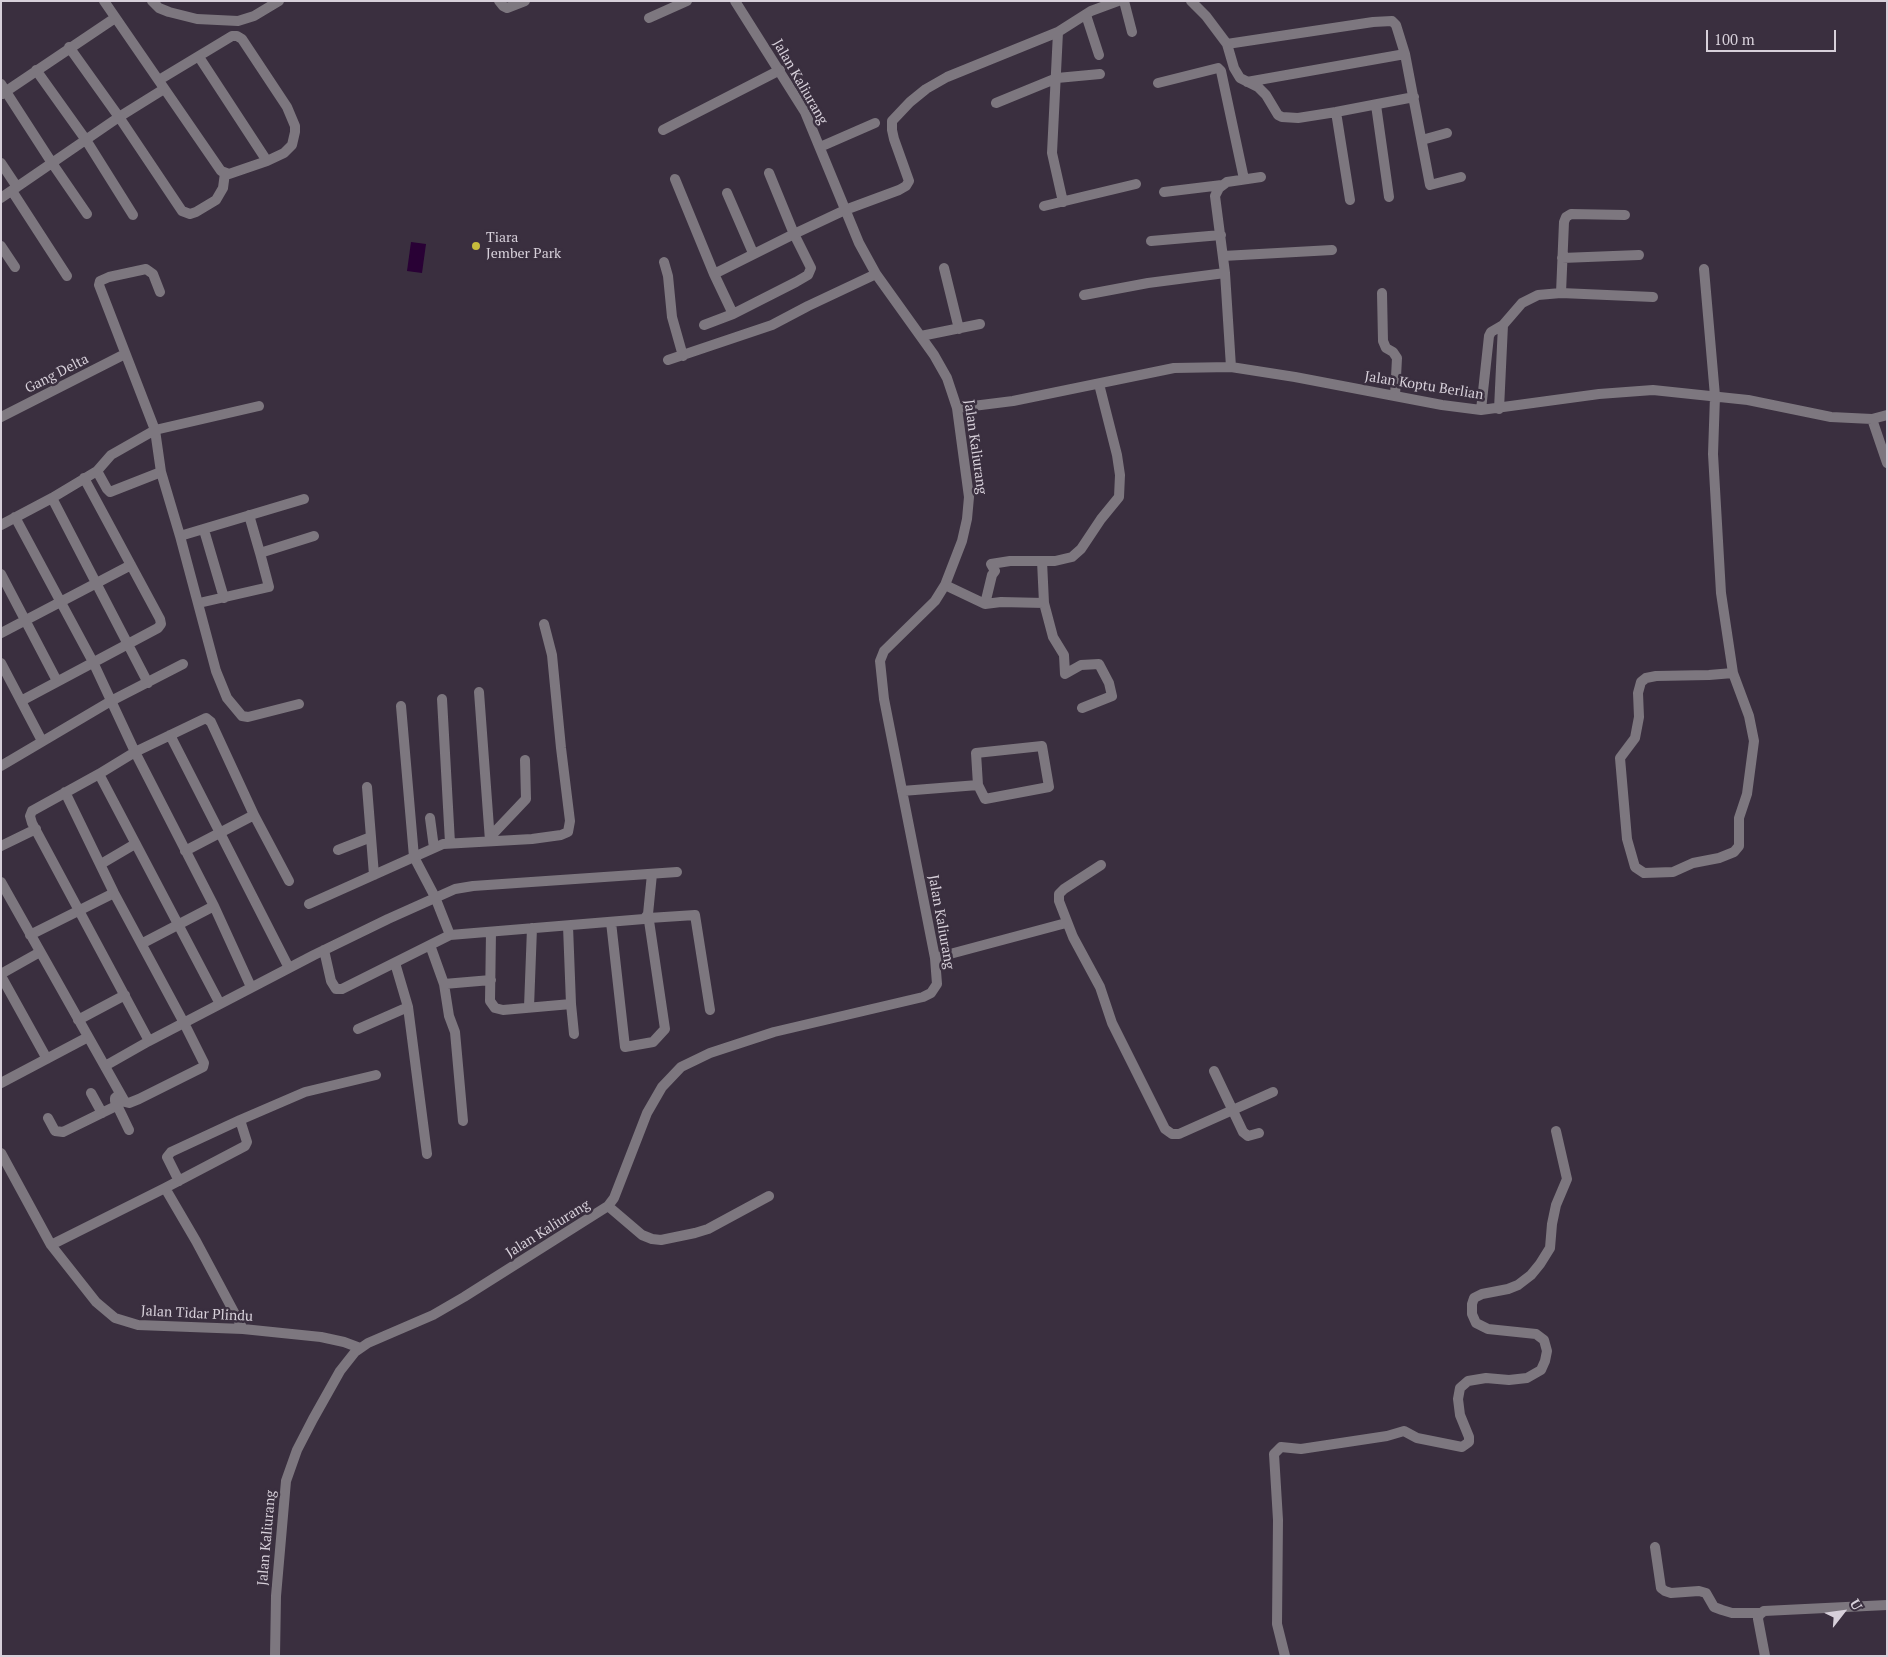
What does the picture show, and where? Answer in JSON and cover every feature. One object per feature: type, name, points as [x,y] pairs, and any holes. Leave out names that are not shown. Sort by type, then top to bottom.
[{"type":"street","points":[[104,1],[217,167],[225,173]]},
{"type":"street","points":[[152,1],[159,8],[169,12],[197,19],[227,21],[238,21],[254,16],[279,1]]},
{"type":"street","points":[[499,1],[507,8],[525,1]]},
{"type":"street","points":[[649,18],[687,1]]},
{"type":"street","name":"Jalan Kaliurang","points":[[275,1656],[276,1596],[286,1481],[297,1450],[332,1384],[350,1358],[360,1348],[456,1302],[608,1206],[614,1198],[647,1113],[662,1087],[681,1067],[742,1041],[927,996],[937,984],[935,958],[884,699],[880,658],[890,644],[935,601],[944,585],[962,541],[969,497],[957,408],[947,378],[934,355],[876,274],[845,210],[805,112],[780,70],[740,12],[735,1]]},
{"type":"street","points":[[714,274],[845,210],[899,190],[908,184],[908,174],[894,139],[892,121],[897,114],[926,89],[947,77],[1058,32],[1086,14],[1118,1]]},
{"type":"street","points":[[1124,1],[1132,32]]},
{"type":"street","points":[[1191,1],[1206,16],[1227,44],[1234,68],[1240,78],[1258,87],[1278,115],[1282,117],[1298,118],[1414,97]]},
{"type":"street","points":[[1086,14],[1100,55]]},
{"type":"street","points":[[87,214],[3,90],[115,18]]},
{"type":"street","points":[[1227,44],[1390,20],[1396,25],[1406,54],[1430,184],[1461,177]]},
{"type":"street","points":[[1058,32],[1052,153],[1063,202]]},
{"type":"street","points":[[1,198],[119,117],[199,56],[232,36],[237,36],[242,39],[273,84],[293,121],[295,132],[290,149],[267,161],[225,173]]},
{"type":"street","points":[[69,47],[184,212],[190,214],[196,212],[216,200],[223,188],[225,173]]},
{"type":"street","points":[[1247,82],[1406,54]]},
{"type":"street","points":[[199,56],[267,161]]},
{"type":"street","points":[[1158,83],[1218,68],[1221,71],[1244,179]]},
{"type":"street","points":[[36,70],[86,140],[133,215]]},
{"type":"street","points":[[663,130],[780,70]]},
{"type":"street","points":[[996,103],[1057,78],[1100,74]]},
{"type":"street","points":[[1376,105],[1389,198]]},
{"type":"street","points":[[1336,112],[1350,200]]},
{"type":"street","points":[[820,147],[875,124]]},
{"type":"street","points":[[1422,140],[1447,133]]},
{"type":"street","points":[[1,163],[67,276]]},
{"type":"street","points":[[704,325],[733,314],[796,282],[810,272],[811,268],[794,234],[769,173]]},
{"type":"street","points":[[1164,192],[1222,185],[1261,177]]},
{"type":"street","points":[[675,179],[714,274],[733,314]]},
{"type":"street","points":[[1044,206],[1136,184]]},
{"type":"street","points":[[1222,185],[1216,192],[1215,202],[1225,273],[1231,367]]},
{"type":"street","points":[[727,193],[753,254]]},
{"type":"street","points":[[1561,293],[1564,222],[1569,214],[1625,215]]},
{"type":"street","points":[[1152,241],[1220,236]]},
{"type":"street","points":[[1,246],[15,267]]},
{"type":"street","points":[[1222,256],[1332,250]]},
{"type":"street","points":[[1562,258],[1639,255]]},
{"type":"street","points":[[664,262],[668,276],[672,317],[683,356]]},
{"type":"street","points":[[944,268],[959,329]]},
{"type":"street","points":[[160,292],[153,274],[146,269],[109,277],[99,282],[101,293],[155,430],[161,472],[219,679],[228,698],[240,714],[248,717],[299,704]]},
{"type":"street","points":[[1704,270],[1715,396],[1714,454],[1721,593],[1733,673],[1749,716],[1754,741],[1747,794],[1740,818],[1739,846],[1734,852],[1719,858],[1693,863],[1673,872],[1644,873],[1635,867],[1628,839],[1620,758],[1634,738],[1638,717],[1638,693],[1641,682],[1646,678],[1656,676],[1709,676],[1733,673]]},
{"type":"street","points":[[1084,295],[1148,283],[1225,273]]},
{"type":"street","points":[[668,360],[772,325],[876,274]]},
{"type":"street","points":[[1382,293],[1383,340],[1386,348],[1393,352],[1396,358],[1395,396]]},
{"type":"street","points":[[1481,410],[1489,336],[1491,332],[1503,325],[1522,303],[1538,295],[1561,293],[1653,297]]},
{"type":"street","points":[[921,336],[980,324]]},
{"type":"street","points":[[1499,409],[1503,325]]},
{"type":"street","name":"Gang Delta","points":[[1,417],[125,354]]},
{"type":"street","name":"Jalan Koptu Berlian","points":[[957,408],[1013,401],[1174,368],[1231,367],[1295,376],[1442,406],[1481,410],[1653,390],[1748,400],[1831,417],[1872,419],[1887,415]]},
{"type":"street","points":[[985,604],[994,571],[991,564],[1072,557],[1077,554],[1119,497],[1120,475],[1099,384]]},
{"type":"street","points":[[1,524],[52,498],[96,471],[111,455],[155,430],[259,406]]},
{"type":"street","points":[[1872,419],[1887,463]]},
{"type":"street","points":[[96,471],[110,492],[161,472]]},
{"type":"street","points":[[21,701],[158,628],[161,623],[84,478]]},
{"type":"street","points":[[52,498],[148,682]]},
{"type":"street","points":[[180,536],[304,498]]},
{"type":"street","points":[[198,603],[269,587],[249,516]]},
{"type":"street","points":[[15,517],[93,662],[135,752],[214,906],[251,987]]},
{"type":"street","points":[[204,530],[224,598]]},
{"type":"street","points":[[260,553],[314,536]]},
{"type":"street","points":[[1042,561],[1044,603],[1054,636],[1064,655],[1065,674],[1081,665],[1100,664],[1109,683],[1112,696],[1082,708]]},
{"type":"street","points":[[1,633],[131,565]]},
{"type":"street","points":[[1,574],[57,681]]},
{"type":"street","points":[[944,585],[985,604],[1001,602],[1044,603]]},
{"type":"street","points":[[309,904],[434,848],[450,843],[490,839],[550,837],[566,833],[570,827],[552,655],[544,624]]},
{"type":"street","points":[[1,663],[42,741]]},
{"type":"street","points":[[2,764],[111,701],[183,664]]},
{"type":"street","points":[[479,692],[490,839]]},
{"type":"street","points":[[442,699],[450,843]]},
{"type":"street","points":[[401,706],[414,857],[435,897],[450,935]]},
{"type":"street","points":[[149,1040],[36,829],[30,816],[32,811],[135,752],[202,718],[206,718],[209,720],[254,816],[289,881]]},
{"type":"street","points":[[170,735],[289,968]]},
{"type":"street","points":[[1042,746],[1049,787],[985,799],[978,785],[976,753],[1042,746]]},
{"type":"street","points":[[490,839],[526,799],[525,760]]},
{"type":"street","points":[[99,774],[220,1004]]},
{"type":"street","points":[[902,791],[978,785]]},
{"type":"street","points":[[367,787],[374,875]]},
{"type":"street","points":[[1,882],[125,1102],[131,1102],[203,1067],[204,1063],[184,1023],[114,893],[65,792]]},
{"type":"street","points":[[186,851],[254,816]]},
{"type":"street","points":[[430,818],[434,848]]},
{"type":"street","points":[[1,846],[36,829]]},
{"type":"street","points":[[338,850],[371,837]]},
{"type":"street","points":[[100,864],[135,844]]},
{"type":"street","points":[[1101,865],[1060,893],[1059,899],[1066,923],[1100,987],[1112,1023],[1167,1131],[1174,1135],[1179,1134],[1273,1092]]},
{"type":"street","points":[[104,1066],[149,1040],[324,950],[454,889],[473,886],[677,872]]},
{"type":"street","points":[[611,922],[625,1047],[653,1042],[665,1029],[648,916],[652,874]]},
{"type":"street","points":[[30,935],[114,893]]},
{"type":"street","points":[[143,944],[214,906]]},
{"type":"street","points":[[324,950],[330,978],[339,990],[450,935],[644,919],[648,916],[695,915],[710,1010]]},
{"type":"street","points":[[935,958],[1066,923]]},
{"type":"street","points":[[568,926],[574,1034]]},
{"type":"street","points":[[529,1007],[532,928]]},
{"type":"street","points":[[491,932],[490,1001],[495,1008],[503,1010],[571,1004]]},
{"type":"street","points":[[430,945],[444,984],[449,1016],[455,1032],[463,1121]]},
{"type":"street","points":[[40,952],[1,975],[47,1059]]},
{"type":"street","points":[[395,963],[408,1007],[427,1154]]},
{"type":"street","points":[[444,984],[491,980]]},
{"type":"street","points":[[78,1020],[125,995]]},
{"type":"street","points":[[358,1029],[408,1007]]},
{"type":"street","points":[[1,1083],[88,1038]]},
{"type":"street","points":[[1214,1071],[1246,1136],[1259,1133]]},
{"type":"street","points":[[179,1181],[168,1154],[305,1092],[376,1075]]},
{"type":"street","points":[[91,1093],[102,1113]]},
{"type":"street","points":[[120,1094],[115,1098],[116,1106],[129,1130]]},
{"type":"street","points":[[48,1118],[56,1131],[61,1133],[116,1106]]},
{"type":"street","points":[[51,1245],[166,1188],[245,1146],[247,1142],[240,1120]]},
{"type":"street","points":[[1285,1656],[1278,1624],[1278,1520],[1274,1454],[1281,1447],[1301,1449],[1387,1436],[1404,1431],[1417,1438],[1454,1446],[1466,1446],[1469,1442],[1469,1437],[1460,1415],[1458,1399],[1460,1388],[1468,1381],[1486,1378],[1509,1380],[1527,1378],[1541,1370],[1547,1351],[1544,1340],[1536,1334],[1488,1329],[1476,1323],[1472,1314],[1474,1298],[1518,1285],[1531,1275],[1550,1248],[1556,1204],[1567,1178],[1556,1131]]},
{"type":"street","name":"Jalan Tidar Plindu","points":[[1,1153],[51,1245],[96,1302],[115,1318],[138,1325],[243,1329],[321,1337],[360,1348]]},
{"type":"street","points":[[166,1188],[243,1329]]},
{"type":"street","points":[[608,1206],[642,1235],[660,1240],[695,1233],[708,1228],[769,1196]]},
{"type":"street","points":[[1655,1546],[1661,1588],[1671,1593],[1699,1591],[1706,1593],[1714,1607],[1732,1613],[1762,1613],[1767,1611],[1887,1605]]},
{"type":"street","points":[[1762,1613],[1758,1619],[1765,1656]]},
{"type":"shaded area","points":[[411,242],[426,244],[422,273],[407,271]]},
{"type":"place","name":"Tiara Jember Park","points":[[476,246]]}]
